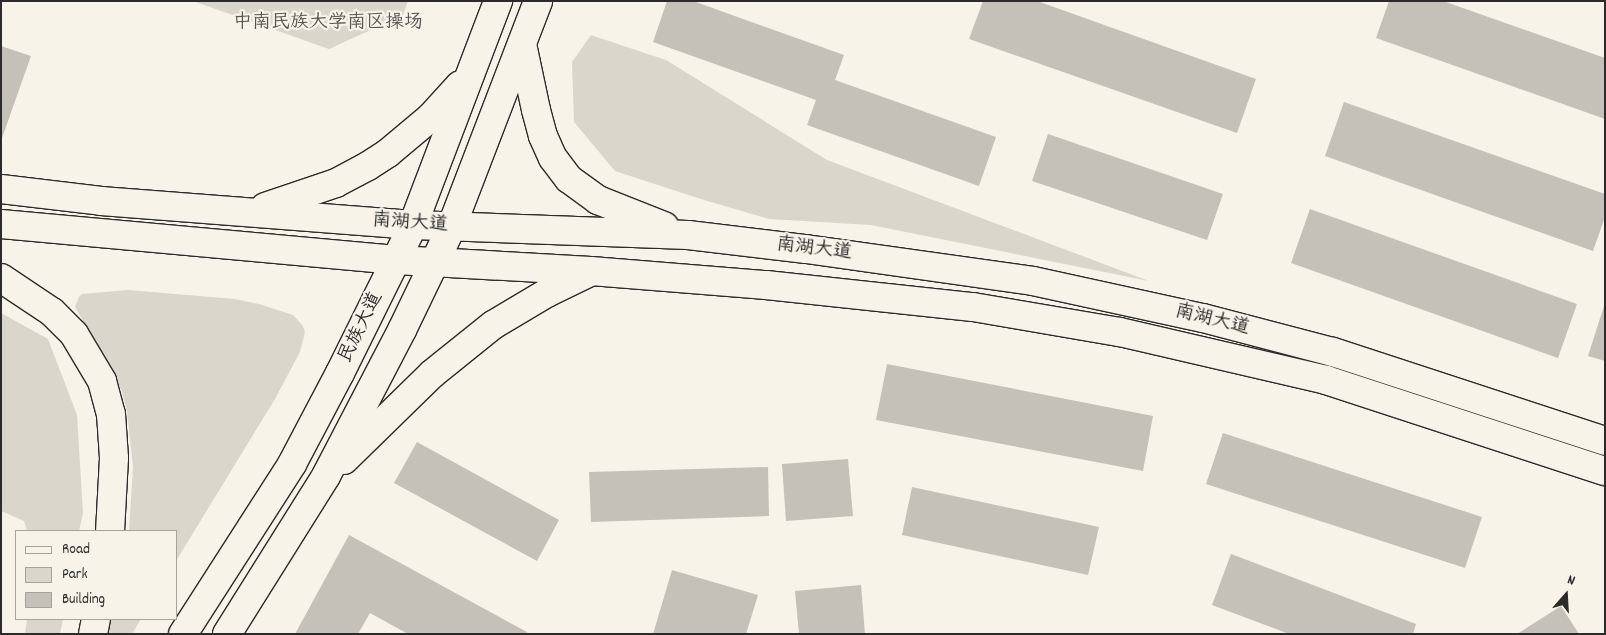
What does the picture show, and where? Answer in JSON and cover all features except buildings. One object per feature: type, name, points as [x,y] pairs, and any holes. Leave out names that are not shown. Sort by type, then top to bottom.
[{"type":"main road","name":"民族大道","points":[[183,634],[292,464],[396,260],[413,225],[498,1]]},
{"type":"main road","name":"民族大道","points":[[227,634],[326,476],[436,262],[452,228],[538,1]]},
{"type":"main road","points":[[522,44],[543,136],[553,158],[569,179],[598,200],[688,235]]},
{"type":"main road","points":[[249,212],[329,186],[368,166],[388,153],[432,117],[470,74]]},
{"type":"main road","name":"南湖大道","points":[[1,189],[101,201],[452,228],[522,228],[688,235],[806,248],[1034,281],[1203,318],[1333,352],[1605,441]]},
{"type":"main road","name":"南湖大道","points":[[1,224],[396,260],[591,271],[766,285],[973,307],[1120,332],[1326,380],[1605,471]]},
{"type":"main road","points":[[326,476],[432,374],[486,330],[546,293],[591,271]]},
{"type":"main road","points":[[1,278],[52,312],[74,334],[102,382],[111,414],[114,458],[110,530]]},
{"type":"main road","points":[[93,634],[96,620]]},
{"type":"green space","name":"中南民族大学南区操场","points":[[193,1],[408,1],[403,15],[329,49]]},
{"type":"green space","points":[[591,35],[666,60],[827,160],[1149,281],[871,225],[769,219],[615,171],[574,122],[572,62]]},
{"type":"green space","points":[[128,290],[235,299],[259,304],[293,315],[303,326],[305,332],[300,352],[275,399],[178,558],[178,530],[129,530],[133,467],[127,411],[122,392],[114,374],[75,307],[82,294]]},
{"type":"green space","points":[[1,313],[48,339],[77,415],[83,513],[79,530],[27,530],[24,521],[1,511]]},
{"type":"green space","points":[[27,620],[63,620],[60,634],[25,634]]},
{"type":"green space","points":[[111,620],[140,620],[132,634],[108,634]]}]
